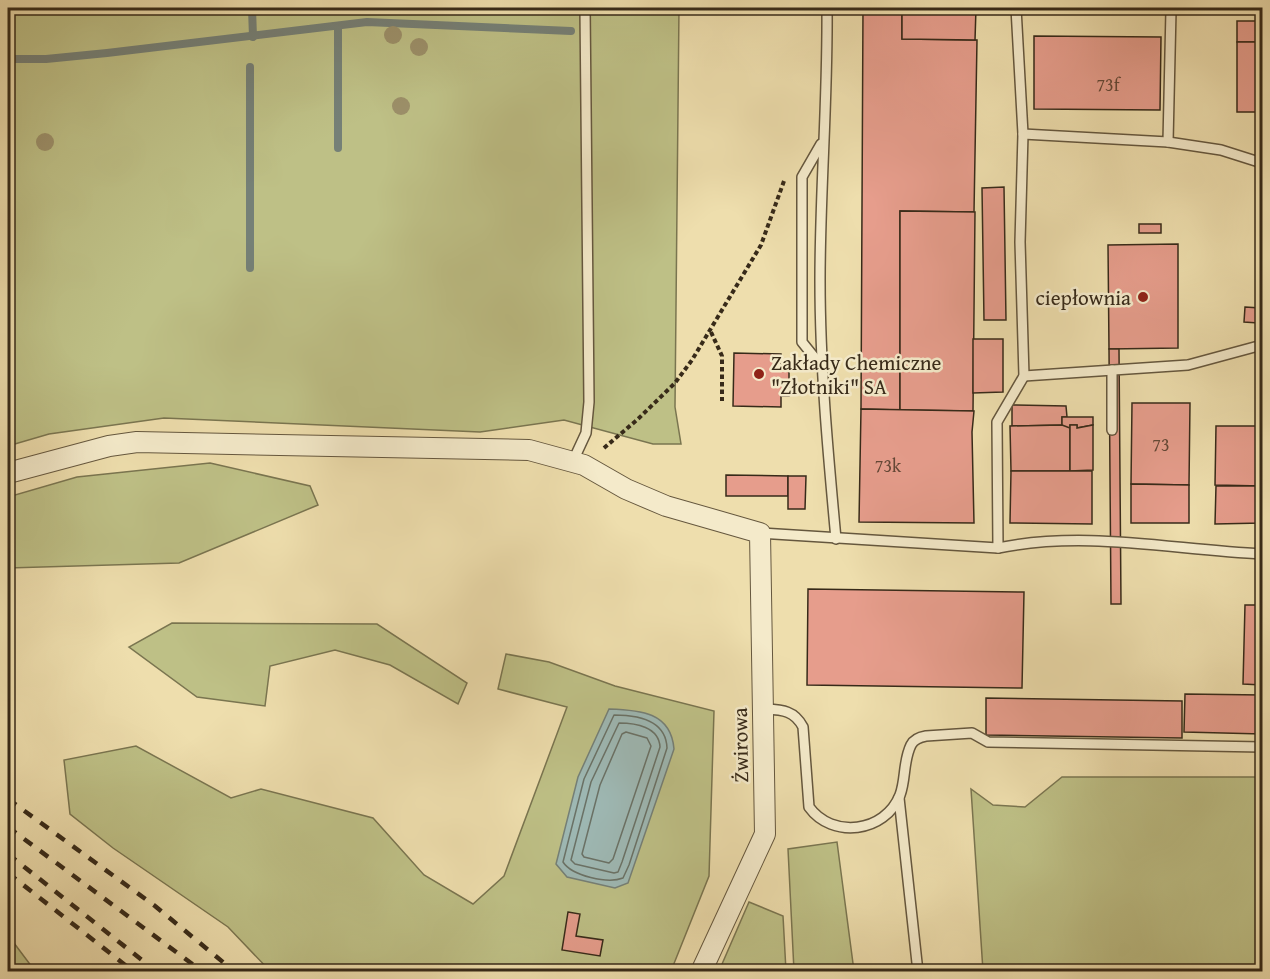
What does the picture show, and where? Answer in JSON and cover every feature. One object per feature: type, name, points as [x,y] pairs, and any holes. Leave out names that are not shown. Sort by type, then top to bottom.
[{"type":"street","points":[[8,474],[109,446],[137,442],[529,450],[573,461],[626,489],[666,506],[760,533]]},
{"type":"street","name":"Żwirowa","points":[[701,972],[765,834],[760,533]]},
{"type":"lane","points":[[573,461],[586,433],[589,402],[585,8]]},
{"type":"lane","points":[[827,8],[820,282],[823,368],[836,539]]},
{"type":"lane","points":[[998,548],[996,422],[1024,376],[1020,242],[1023,134],[1016,8]]},
{"type":"lane","points":[[1166,8],[1171,10],[1168,142]]},
{"type":"lane","points":[[1023,134],[1168,142],[1221,150],[1263,163]]},
{"type":"lane","points":[[823,142],[802,177],[802,342],[823,368]]},
{"type":"lane","points":[[1024,376],[1188,365],[1263,345]]},
{"type":"lane","points":[[1112,430],[1113,370]]},
{"type":"lane","points":[[760,533],[998,548],[1033,541],[1066,539],[1263,554]]},
{"type":"lane","points":[[764,709],[791,713],[797,716],[803,727],[809,807],[825,823],[846,828],[866,826],[890,810],[899,798]]},
{"type":"lane","points":[[918,972],[899,798],[910,746],[919,738],[972,733],[988,742],[1263,747]]},
{"type":"path","points":[[604,448],[675,383],[711,331],[761,245],[791,166],[808,167]]},
{"type":"path","points":[[711,331],[722,356],[722,401]]},
{"type":"green space","points":[[8,8],[679,8],[675,407],[681,444],[653,444],[564,420],[480,432],[164,418],[49,434],[8,446]]},
{"type":"green space","points":[[210,463],[310,486],[318,505],[179,563],[8,568],[8,497],[77,477]]},
{"type":"green space","points":[[172,623],[377,624],[467,683],[458,704],[390,665],[335,650],[270,666],[265,706],[197,697],[129,647]]},
{"type":"green space","points":[[506,654],[549,662],[615,686],[714,711],[709,876],[671,971],[270,971],[228,927],[113,848],[70,814],[64,760],[136,746],[231,798],[261,789],[373,818],[424,875],[473,904],[504,876],[567,707],[498,689]]},
{"type":"green space","points":[[1062,777],[1262,777],[1262,971],[983,971],[971,789],[993,805],[1025,807]]},
{"type":"green space","points":[[837,842],[854,971],[794,971],[788,849]]},
{"type":"green space","points":[[749,902],[783,916],[786,971],[719,971]]},
{"type":"green space","points":[[8,935],[35,971],[8,971]]},
{"type":"water","points":[[609,709],[642,712],[660,720],[672,737],[674,749],[628,883],[615,888],[567,877],[556,864],[578,777]]},
{"type":"building","points":[[863,8],[902,8],[902,39],[977,40],[974,212],[900,211],[900,410],[861,409]]},
{"type":"building","points":[[902,8],[976,8],[975,40],[902,39]]},
{"type":"building","points":[[1237,21],[1262,21],[1262,42],[1237,42]]},
{"type":"building","points":[[1034,36],[1161,37],[1160,110],[1034,109]]},
{"type":"building","points":[[1237,42],[1262,42],[1262,112],[1237,112]]},
{"type":"building","points":[[1004,187],[1006,320],[984,320],[982,188]]},
{"type":"building","points":[[900,211],[975,212],[973,411],[900,410]]},
{"type":"building","points":[[1139,224],[1161,224],[1161,233],[1139,233]]},
{"type":"building","name":"ciepłownia","points":[[1178,244],[1178,348],[1109,349],[1108,245]]},
{"type":"building","points":[[1245,307],[1260,308],[1258,323],[1244,322]]},
{"type":"building","points":[[973,339],[1003,339],[1003,392],[973,393]]},
{"type":"building","points":[[1109,349],[1119,349],[1121,604],[1111,604]]},
{"type":"building","points":[[734,353],[781,354],[781,365],[789,365],[789,396],[781,396],[781,407],[733,406]]},
{"type":"building","points":[[1132,403],[1190,403],[1189,485],[1131,484]]},
{"type":"building","points":[[1012,405],[1066,406],[1067,417],[1062,417],[1062,425],[1012,426]]},
{"type":"building","points":[[861,409],[974,411],[972,432],[974,523],[859,522]]},
{"type":"building","points":[[1062,417],[1093,417],[1093,425],[1077,428],[1077,425],[1070,425],[1070,428],[1065,428],[1062,427]]},
{"type":"building","points":[[1062,425],[1070,428],[1070,471],[1011,471],[1010,426]]},
{"type":"building","points":[[1070,425],[1077,425],[1077,428],[1093,425],[1093,470],[1070,471]]},
{"type":"building","points":[[1216,426],[1262,426],[1262,486],[1215,485]]},
{"type":"building","points":[[1011,471],[1092,471],[1092,524],[1010,523]]},
{"type":"building","points":[[726,475],[788,476],[788,496],[726,496]]},
{"type":"building","points":[[788,476],[806,476],[805,509],[788,509]]},
{"type":"building","points":[[1131,484],[1189,485],[1189,523],[1131,523]]},
{"type":"building","points":[[1216,486],[1262,486],[1262,523],[1215,524]]},
{"type":"building","points":[[808,589],[1024,592],[1022,688],[807,685]]},
{"type":"building","points":[[1245,605],[1262,605],[1262,685],[1243,684]]},
{"type":"building","points":[[1185,694],[1262,695],[1262,734],[1184,732]]},
{"type":"building","points":[[986,698],[1182,701],[1182,738],[986,735]]},
{"type":"building","points":[[568,912],[580,914],[576,936],[603,940],[600,956],[562,950]]},
{"type":"waterway","points":[[252,8],[253,37]]},
{"type":"waterway","points":[[8,59],[46,59],[107,53],[367,22],[571,31]]},
{"type":"waterway","points":[[338,26],[338,148]]},
{"type":"waterway","points":[[250,67],[250,268]]},
{"type":"railway","points":[[8,799],[155,906],[235,972]]},
{"type":"railway","points":[[8,827],[203,972]]},
{"type":"railway","points":[[8,854],[157,972]]},
{"type":"railway","points":[[8,873],[134,972]]},
{"type":"place","name":"ciepłownia","points":[[1143,297]]},
{"type":"place","name":"Zakłady Chemiczne \"Złotniki\" SA","points":[[759,374]]}]
